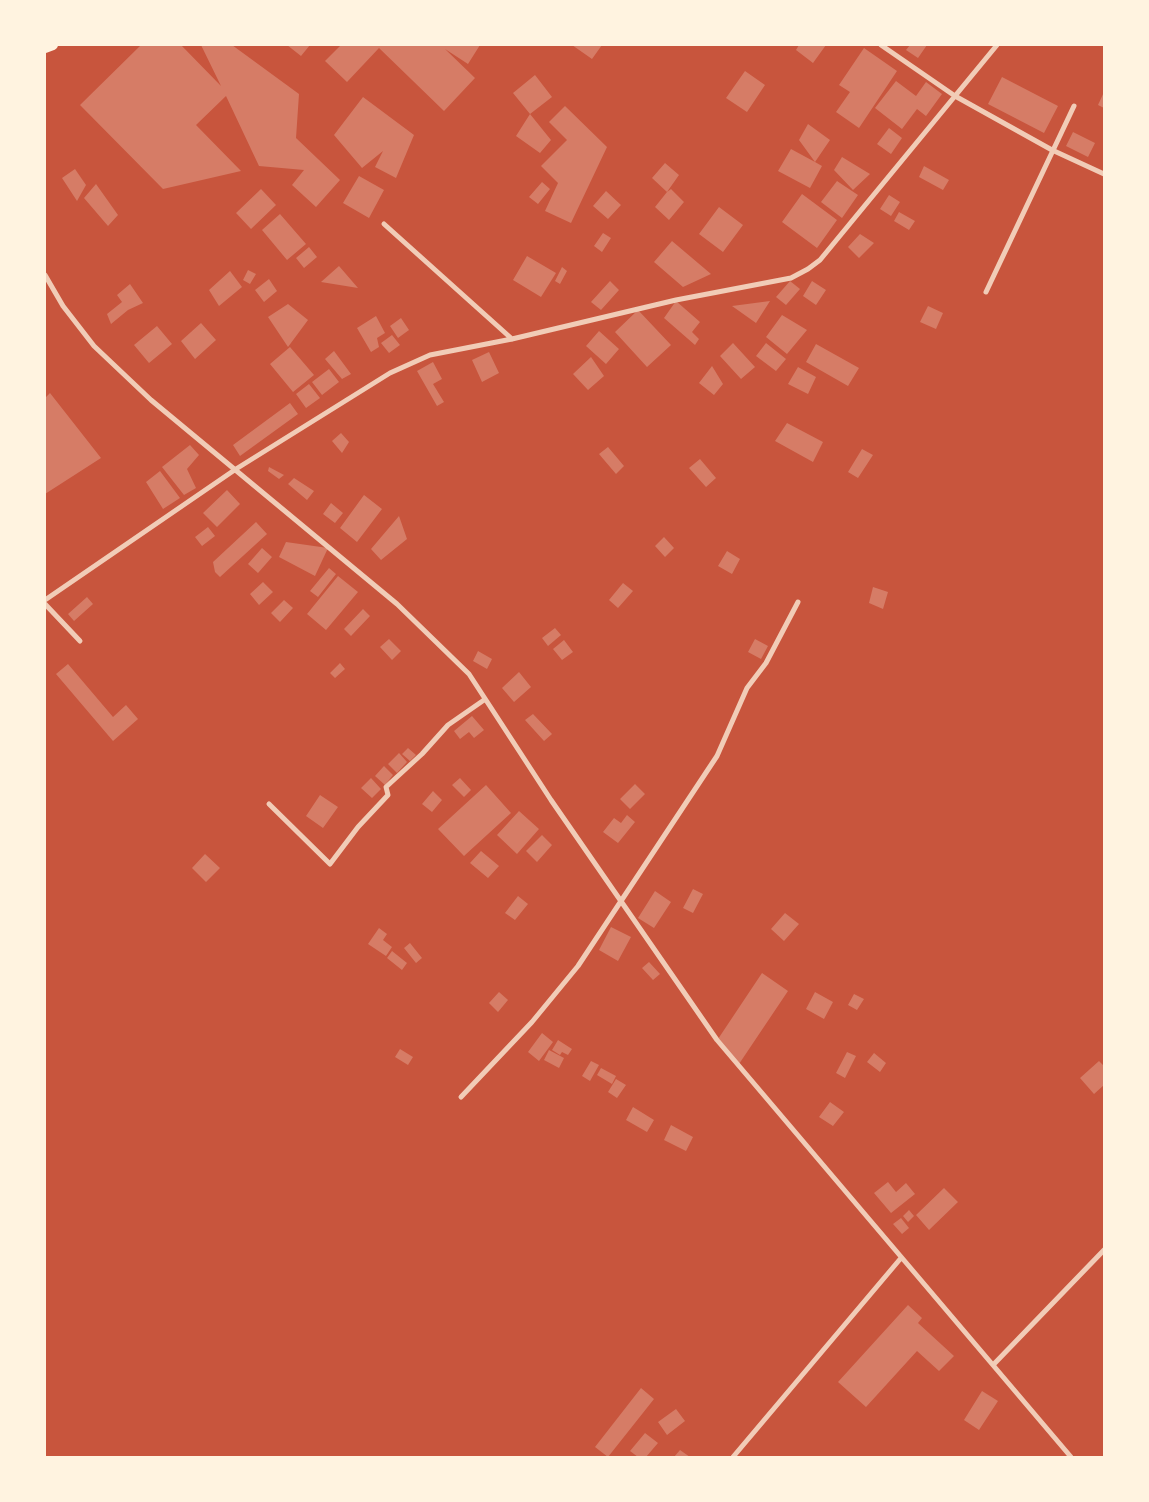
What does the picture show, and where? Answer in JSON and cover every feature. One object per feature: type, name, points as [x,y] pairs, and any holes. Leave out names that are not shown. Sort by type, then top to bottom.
[{"type":"highway","points":[[45,48],[53,45]]},
{"type":"street","points":[[881,45],[955,96],[1052,150],[1104,174]]},
{"type":"street","points":[[80,641],[45,602],[236,469],[390,372],[430,355],[512,340],[676,300],[791,278],[808,270],[820,260],[997,45]]},
{"type":"street","points":[[986,292],[1074,106]]},
{"type":"street","points":[[384,224],[512,340]]},
{"type":"street","points":[[45,275],[63,306],[94,346],[151,400],[397,604],[468,674],[717,1040],[1071,1457]]},
{"type":"street","points":[[461,1097],[532,1022],[578,966],[717,756],[747,688],[766,663],[798,602]]},
{"type":"street","points":[[269,804],[330,864],[358,827],[388,795],[386,787],[422,754],[448,725],[484,700]]},
{"type":"street","points":[[994,1364],[1104,1250]]},
{"type":"street","points":[[733,1457],[902,1258]]},
{"type":"building","points":[[141,45],[181,45],[221,86],[201,45],[232,45],[299,94],[296,138],[340,180],[316,207],[292,185],[304,170],[259,166],[226,96],[196,125],[241,171],[163,189],[80,105]]},
{"type":"building","points":[[287,45],[310,45],[301,56]]},
{"type":"building","points":[[341,45],[480,45],[468,64],[445,49],[475,78],[444,111],[379,48],[347,82],[325,61]]},
{"type":"building","points":[[572,45],[602,45],[592,59]]},
{"type":"building","points":[[799,45],[826,45],[813,63],[796,50]]},
{"type":"building","points":[[910,45],[927,45],[918,58],[906,50]]},
{"type":"building","points":[[864,48],[897,71],[859,128],[836,112],[850,92],[839,85]]},
{"type":"building","points":[[745,71],[765,85],[747,112],[726,98]]},
{"type":"building","points":[[535,75],[552,97],[530,114],[513,93]]},
{"type":"building","points":[[1002,77],[1058,106],[1044,133],[988,104]]},
{"type":"building","points":[[896,81],[916,96],[926,82],[942,94],[926,116],[917,109],[902,129],[875,108]]},
{"type":"building","points":[[1104,92],[1104,108],[1098,105]]},
{"type":"building","points":[[363,97],[414,135],[396,178],[375,167],[383,151],[362,168],[334,135]]},
{"type":"building","points":[[565,106],[607,147],[571,223],[545,211],[558,183],[541,166],[567,140],[549,122]]},
{"type":"building","points":[[530,114],[551,140],[540,153],[516,136]]},
{"type":"building","points":[[808,124],[830,140],[815,162],[799,140]]},
{"type":"building","points":[[889,128],[902,138],[891,154],[877,144]]},
{"type":"building","points":[[1073,132],[1095,143],[1088,157],[1066,146]]},
{"type":"building","points":[[791,149],[822,166],[810,188],[778,171]]},
{"type":"building","points":[[842,157],[870,174],[853,190],[834,170]]},
{"type":"building","points":[[665,163],[679,175],[667,192],[652,178]]},
{"type":"building","points":[[924,166],[949,180],[943,190],[919,177]]},
{"type":"building","points":[[75,169],[86,185],[77,201],[62,178]]},
{"type":"building","points":[[359,176],[384,190],[369,218],[343,203]]},
{"type":"building","points":[[837,181],[858,195],[842,218],[821,202]]},
{"type":"building","points":[[542,182],[550,189],[538,204],[529,197]]},
{"type":"building","points":[[96,184],[118,215],[108,226],[84,198]]},
{"type":"building","points":[[261,189],[276,205],[251,229],[236,213]]},
{"type":"building","points":[[671,189],[684,202],[669,220],[655,207]]},
{"type":"building","points":[[606,191],[621,205],[608,219],[593,206]]},
{"type":"building","points":[[802,194],[837,220],[817,248],[782,222]]},
{"type":"building","points":[[889,195],[900,202],[891,216],[880,209]]},
{"type":"building","points":[[719,207],[743,225],[723,252],[699,234]]},
{"type":"building","points":[[899,212],[915,221],[909,230],[894,221]]},
{"type":"building","points":[[280,214],[306,244],[287,260],[262,230]]},
{"type":"building","points":[[603,233],[611,238],[602,252],[594,246]]},
{"type":"building","points":[[860,234],[874,243],[859,258],[848,247]]},
{"type":"building","points":[[672,241],[711,274],[683,287],[654,262]]},
{"type":"building","points":[[309,247],[317,257],[304,268],[296,258]]},
{"type":"building","points":[[527,256],[556,273],[541,297],[513,280]]},
{"type":"building","points":[[339,266],[358,288],[321,282]]},
{"type":"building","points":[[562,267],[567,271],[560,284],[555,281]]},
{"type":"building","points":[[248,270],[256,274],[250,284],[243,280]]},
{"type":"building","points":[[230,271],[242,287],[219,306],[209,290]]},
{"type":"building","points":[[269,279],[277,291],[264,302],[255,290]]},
{"type":"building","points":[[610,281],[619,290],[601,310],[591,302]]},
{"type":"building","points":[[790,281],[800,289],[786,305],[776,297]]},
{"type":"building","points":[[812,281],[826,290],[816,305],[803,296]]},
{"type":"building","points":[[130,284],[143,303],[128,310],[111,324],[107,314],[122,302],[117,295]]},
{"type":"building","points":[[676,301],[700,322],[692,332],[699,339],[695,345],[664,318]]},
{"type":"building","points":[[770,301],[756,323],[732,306]]},
{"type":"building","points":[[288,304],[308,320],[288,347],[268,317]]},
{"type":"building","points":[[928,306],[943,313],[936,329],[920,322]]},
{"type":"building","points":[[638,310],[671,345],[647,367],[615,332]]},
{"type":"building","points":[[782,315],[807,330],[787,354],[766,337]]},
{"type":"building","points":[[376,316],[385,333],[377,338],[379,347],[371,352],[357,328]]},
{"type":"building","points":[[401,318],[409,330],[398,338],[390,326]]},
{"type":"building","points":[[201,323],[216,340],[195,359],[181,341]]},
{"type":"building","points":[[157,326],[172,344],[149,363],[134,345]]},
{"type":"building","points":[[599,331],[619,349],[606,364],[586,346]]},
{"type":"building","points":[[392,335],[400,345],[389,353],[381,343]]},
{"type":"building","points":[[733,343],[755,367],[741,379],[720,356]]},
{"type":"building","points":[[766,343],[786,359],[776,371],[756,356]]},
{"type":"building","points":[[816,344],[859,368],[848,386],[806,362]]},
{"type":"building","points":[[290,347],[314,375],[293,392],[270,364]]},
{"type":"building","points":[[334,351],[351,374],[342,379],[325,359]]},
{"type":"building","points":[[489,352],[499,373],[482,382],[472,360]]},
{"type":"building","points":[[591,357],[604,376],[588,390],[573,374]]},
{"type":"building","points":[[433,362],[442,379],[433,384],[444,402],[437,406],[417,371]]},
{"type":"building","points":[[712,366],[723,384],[714,395],[699,383]]},
{"type":"building","points":[[798,367],[816,377],[808,394],[788,384]]},
{"type":"building","points":[[329,369],[339,382],[322,395],[312,382]]},
{"type":"building","points":[[309,384],[320,398],[306,408],[296,394]]},
{"type":"building","points":[[50,393],[101,458],[45,494],[45,398]]},
{"type":"building","points":[[290,403],[298,414],[240,456],[233,445]]},
{"type":"building","points":[[787,423],[823,442],[813,462],[775,441]]},
{"type":"building","points":[[341,433],[349,442],[342,453],[332,441]]},
{"type":"building","points":[[190,445],[199,455],[187,469],[196,488],[184,495],[162,467]]},
{"type":"building","points":[[608,447],[624,466],[616,474],[599,454]]},
{"type":"building","points":[[862,449],[873,455],[858,478],[848,472]]},
{"type":"building","points":[[700,459],[716,478],[706,487],[689,468]]},
{"type":"building","points":[[269,467],[284,475],[279,479],[268,471]]},
{"type":"building","points":[[160,471],[180,498],[163,509],[146,482]]},
{"type":"building","points":[[294,478],[314,491],[307,500],[288,484]]},
{"type":"building","points":[[227,490],[240,504],[217,527],[203,513]]},
{"type":"building","points":[[364,495],[382,509],[357,542],[340,528]]},
{"type":"building","points":[[331,503],[343,513],[335,523],[323,514]]},
{"type":"building","points":[[399,516],[407,539],[381,560],[371,549]]},
{"type":"building","points":[[256,522],[267,534],[220,577],[215,572],[213,562]]},
{"type":"building","points":[[208,527],[215,536],[202,546],[195,537]]},
{"type":"building","points":[[664,537],[674,548],[665,557],[655,546]]},
{"type":"building","points":[[286,542],[328,548],[315,576],[279,557]]},
{"type":"building","points":[[262,548],[272,557],[258,573],[248,564]]},
{"type":"building","points":[[727,551],[740,559],[732,574],[718,566]]},
{"type":"building","points":[[329,568],[336,574],[318,597],[310,591]]},
{"type":"building","points":[[338,576],[358,592],[326,630],[307,614]]},
{"type":"building","points":[[263,582],[273,592],[259,605],[250,594]]},
{"type":"building","points":[[623,583],[633,591],[618,608],[609,600]]},
{"type":"building","points":[[873,587],[888,592],[883,609],[869,603]]},
{"type":"building","points":[[87,597],[93,604],[74,621],[68,614]]},
{"type":"building","points":[[284,600],[293,608],[280,622],[271,613]]},
{"type":"building","points":[[363,609],[370,616],[351,636],[344,629]]},
{"type":"building","points":[[555,628],[561,635],[548,646],[542,638]]},
{"type":"building","points":[[389,639],[401,651],[392,660],[380,647]]},
{"type":"building","points":[[755,639],[768,646],[761,659],[748,652]]},
{"type":"building","points":[[564,640],[573,652],[562,660],[553,649]]},
{"type":"building","points":[[478,651],[492,659],[487,669],[473,661]]},
{"type":"building","points":[[340,663],[345,669],[335,678],[330,673]]},
{"type":"building","points":[[68,664],[113,717],[126,705],[138,719],[113,741],[56,674]]},
{"type":"building","points":[[519,672],[531,687],[514,702],[502,688]]},
{"type":"building","points":[[533,714],[552,734],[544,741],[525,720]]},
{"type":"building","points":[[472,716],[484,730],[474,738],[469,732],[460,739],[454,731]]},
{"type":"building","points":[[408,748],[416,755],[410,761],[402,754]]},
{"type":"building","points":[[399,753],[407,762],[397,773],[388,764]]},
{"type":"building","points":[[384,766],[393,775],[385,785],[375,776]]},
{"type":"building","points":[[371,778],[381,789],[372,798],[361,788]]},
{"type":"building","points":[[460,778],[471,790],[464,797],[452,785]]},
{"type":"building","points":[[635,784],[645,794],[630,809],[620,799]]},
{"type":"building","points":[[486,785],[511,813],[464,856],[438,829]]},
{"type":"building","points":[[433,791],[442,800],[432,812],[422,804]]},
{"type":"building","points":[[320,795],[338,807],[323,828],[306,816]]},
{"type":"building","points":[[519,811],[539,829],[517,854],[497,835]]},
{"type":"building","points":[[627,815],[635,822],[618,843],[603,832],[614,818],[621,823]]},
{"type":"building","points":[[542,835],[552,845],[537,862],[526,851]]},
{"type":"building","points":[[481,851],[499,866],[488,878],[470,863]]},
{"type":"building","points":[[205,854],[220,868],[206,882],[192,868]]},
{"type":"building","points":[[693,889],[703,894],[693,913],[683,908]]},
{"type":"building","points":[[655,891],[671,902],[654,928],[638,918]]},
{"type":"building","points":[[518,896],[528,904],[515,920],[505,913]]},
{"type":"building","points":[[785,913],[799,924],[784,941],[771,929]]},
{"type":"building","points":[[611,927],[631,937],[618,961],[599,950]]},
{"type":"building","points":[[379,928],[387,934],[383,940],[392,947],[386,956],[368,944]]},
{"type":"building","points":[[410,943],[422,958],[416,963],[404,948]]},
{"type":"building","points":[[392,951],[407,963],[402,970],[387,958]]},
{"type":"building","points":[[649,962],[660,974],[653,980],[642,968]]},
{"type":"building","points":[[762,973],[788,991],[739,1064],[718,1039]]},
{"type":"building","points":[[499,992],[508,1000],[498,1012],[489,1003]]},
{"type":"building","points":[[815,992],[833,1002],[824,1019],[806,1009]]},
{"type":"building","points":[[854,994],[864,999],[857,1010],[848,1005]]},
{"type":"building","points":[[542,1033],[553,1042],[539,1061],[528,1052]]},
{"type":"building","points":[[558,1040],[572,1049],[568,1055],[562,1052],[560,1055],[552,1050]]},
{"type":"building","points":[[400,1049],[413,1057],[408,1065],[395,1057]]},
{"type":"building","points":[[549,1050],[564,1058],[559,1068],[544,1060]]},
{"type":"building","points":[[847,1052],[856,1056],[845,1078],[836,1073]]},
{"type":"building","points":[[874,1053],[886,1063],[880,1072],[867,1062]]},
{"type":"building","points":[[591,1061],[599,1065],[590,1081],[582,1076]]},
{"type":"building","points":[[1099,1061],[1104,1066],[1104,1085],[1094,1094],[1080,1078]]},
{"type":"building","points":[[601,1068],[616,1076],[612,1084],[597,1075]]},
{"type":"building","points":[[616,1079],[626,1085],[617,1098],[608,1092]]},
{"type":"building","points":[[830,1102],[844,1112],[833,1126],[819,1117]]},
{"type":"building","points":[[633,1107],[654,1120],[647,1132],[626,1120]]},
{"type":"building","points":[[671,1125],[693,1137],[686,1151],[664,1140]]},
{"type":"building","points":[[888,1182],[896,1192],[906,1183],[915,1194],[891,1213],[874,1193]]},
{"type":"building","points":[[944,1188],[958,1202],[929,1230],[916,1215]]},
{"type":"building","points":[[909,1210],[914,1216],[908,1222],[903,1216]]},
{"type":"building","points":[[901,1218],[909,1228],[902,1234],[893,1224]]},
{"type":"building","points":[[908,1305],[922,1318],[918,1323],[954,1356],[939,1371],[917,1351],[866,1407],[838,1382]]},
{"type":"building","points":[[641,1388],[654,1399],[608,1457],[595,1447]]},
{"type":"building","points":[[982,1391],[998,1401],[979,1430],[964,1420]]},
{"type":"building","points":[[676,1409],[685,1421],[667,1435],[658,1422]]},
{"type":"building","points":[[645,1433],[658,1443],[646,1457],[638,1457],[630,1451]]},
{"type":"building","points":[[680,1450],[690,1457],[674,1457]]}]
